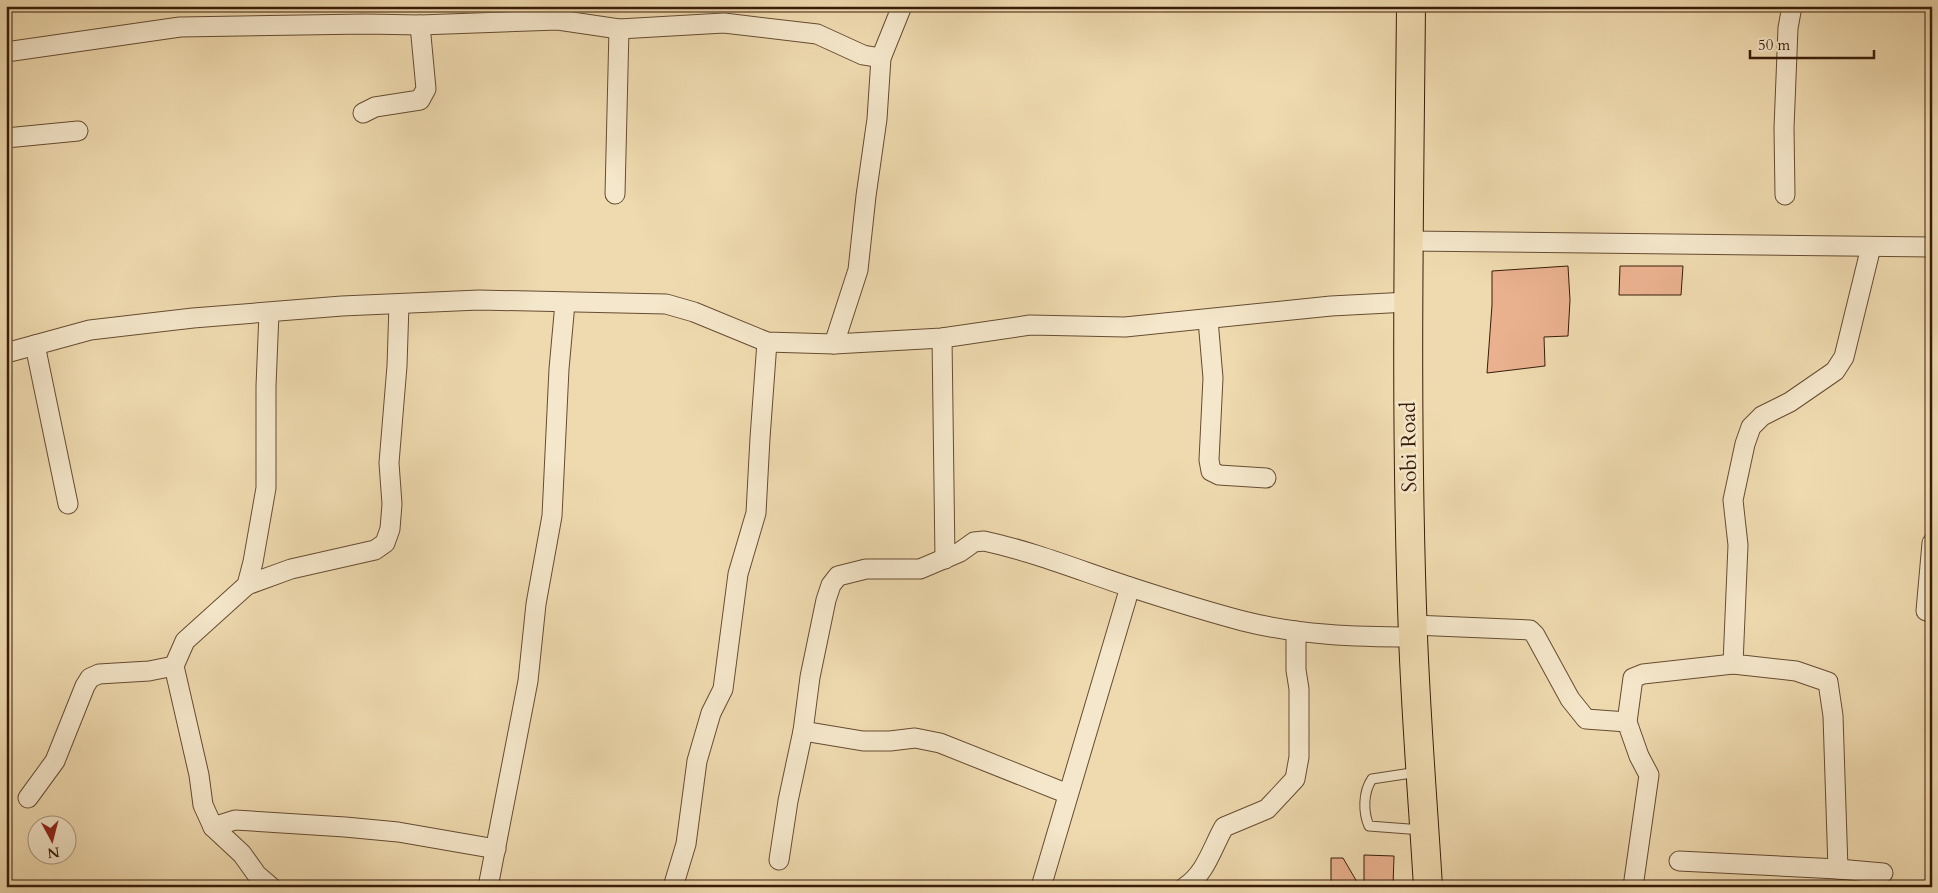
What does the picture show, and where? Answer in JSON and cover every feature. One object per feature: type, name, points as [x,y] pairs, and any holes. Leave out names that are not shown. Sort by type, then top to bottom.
[{"type":"highway","name":"Sobi Road","points":[[1412,6],[1408,302],[1413,631],[1428,887]]},
{"type":"street","points":[[834,344],[858,270],[877,119],[882,58],[902,6]]},
{"type":"street","points":[[1785,195],[1784,128],[1788,28],[1792,6]]},
{"type":"street","points":[[6,52],[180,27],[420,25],[561,13],[619,29],[724,23],[817,34],[863,55],[882,58]]},
{"type":"street","points":[[363,113],[375,107],[420,100],[426,89],[420,25]]},
{"type":"street","points":[[616,194],[619,29]]},
{"type":"street","points":[[6,138],[78,131]]},
{"type":"street","points":[[1408,241],[1932,247]]},
{"type":"street","points":[[1733,664],[1738,545],[1733,500],[1745,444],[1751,427],[1762,416],[1790,402],[1835,371],[1844,357],[1871,247]]},
{"type":"street","points":[[6,353],[90,330],[193,318],[342,306],[479,300],[666,304],[694,312],[767,342],[834,344],[942,338],[1030,325],[1125,328],[1331,306],[1408,302]]},
{"type":"street","points":[[488,887],[528,682],[536,604],[552,516],[559,368],[565,303]]},
{"type":"street","points":[[272,887],[257,875],[242,854],[213,827],[203,805],[199,776],[174,666],[185,641],[247,585],[292,569],[375,550],[385,543],[390,529],[392,504],[390,463],[397,366],[399,304]]},
{"type":"street","points":[[247,585],[266,488],[266,386],[269,313]]},
{"type":"street","points":[[1208,320],[1213,378],[1209,460],[1211,472],[1219,475],[1266,478]]},
{"type":"street","points":[[942,338],[945,559]]},
{"type":"street","points":[[673,887],[686,844],[697,761],[711,712],[723,689],[738,574],[756,513],[767,342]]},
{"type":"street","points":[[34,345],[68,504]]},
{"type":"street","points":[[779,860],[788,801],[803,731],[810,677],[826,600],[831,585],[838,576],[866,569],[920,569],[960,552],[974,542],[984,541],[1049,558],[1130,587],[1244,622],[1350,637],[1413,631],[1530,630],[1535,635],[1570,699],[1586,719],[1627,722]]},
{"type":"street","points":[[1926,611],[1932,543]]},
{"type":"street","points":[[1041,887],[1130,587]]},
{"type":"street","points":[[1185,887],[1196,880],[1224,827],[1267,809],[1295,779],[1299,757],[1299,689],[1296,670],[1296,630]]},
{"type":"street","points":[[1633,887],[1649,775],[1639,756],[1627,722],[1633,678],[1643,674],[1733,664],[1796,671],[1828,682],[1833,716],[1838,869]]},
{"type":"street","points":[[28,798],[54,761],[90,678],[99,674],[149,671],[174,666]]},
{"type":"street","points":[[803,731],[863,741],[890,741],[916,738],[940,743],[1068,794]]},
{"type":"street","points":[[213,827],[235,820],[345,827],[398,832],[496,849]]},
{"type":"street","points":[[1679,861],[1883,873]]},
{"type":"lane","points":[[1422,771],[1372,779],[1365,788],[1365,817],[1369,826],[1425,830]]},
{"type":"building","points":[[1568,266],[1570,300],[1568,336],[1544,337],[1545,366],[1487,373],[1492,305],[1492,271]]},
{"type":"building","points":[[1620,266],[1683,266],[1681,295],[1619,295]]},
{"type":"building","points":[[1364,855],[1394,856],[1393,886],[1364,885]]},
{"type":"building","points":[[1331,858],[1343,858],[1360,887],[1331,887]]}]
